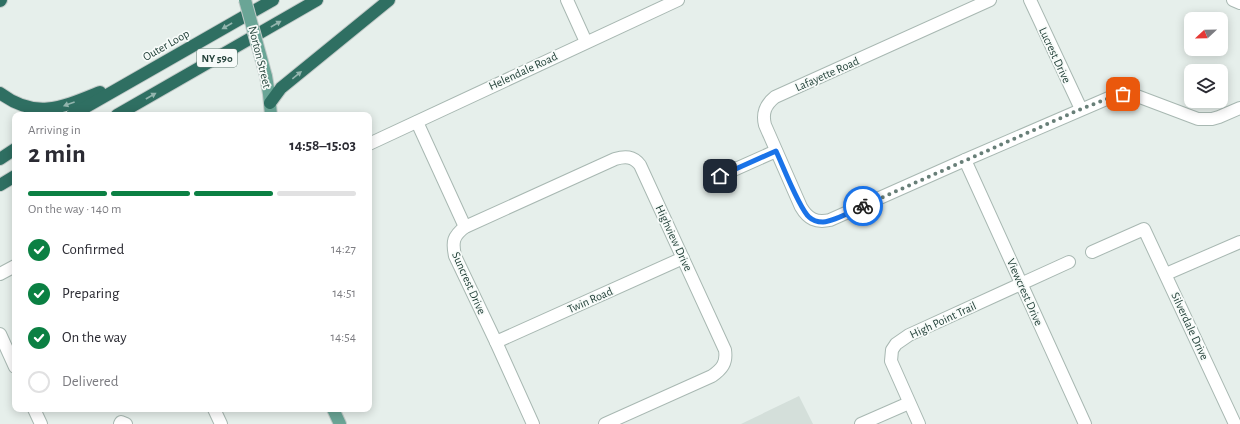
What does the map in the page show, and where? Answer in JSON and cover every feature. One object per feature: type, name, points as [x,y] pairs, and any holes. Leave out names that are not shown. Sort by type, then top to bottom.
[{"type":"highway","name":"Outer Loop","points":[[77,112],[273,0]]},
{"type":"highway","name":"NY 590","points":[[122,112],[317,0]]},
{"type":"highway","points":[[271,109],[281,88],[389,0]]},
{"type":"highway","points":[[0,93],[12,101],[26,107],[44,109],[58,108],[125,82],[169,60]]},
{"type":"highway","points":[[0,159],[12,151]]},
{"type":"highway","points":[[0,185],[12,178]]},
{"type":"main road","name":"Norton Street","points":[[245,0],[266,76],[271,109]]},
{"type":"main road","points":[[334,412],[340,424]]},
{"type":"street","points":[[567,0],[586,42]]},
{"type":"street","name":"Helendale Road","points":[[372,143],[678,0]]},
{"type":"street","name":"Lafayette Road","points":[[990,0],[775,97],[766,106],[763,118],[765,125],[804,212],[812,220],[824,222],[830,220],[1081,109],[1112,97],[1130,94],[1138,96],[1198,119],[1212,119],[1240,108]]},
{"type":"street","name":"Lucrest Drive","points":[[1030,0],[1081,109]]},
{"type":"street","points":[[1233,0],[1240,3]]},
{"type":"street","points":[[417,122],[465,227]]},
{"type":"street","points":[[720,176],[776,151]]},
{"type":"street","name":"Highview Drive","points":[[465,227],[614,159],[627,156],[632,158],[640,165],[725,350],[725,362],[718,372],[712,376],[605,424]]},
{"type":"street","name":"Viewcrest Drive","points":[[965,160],[1085,424]]},
{"type":"street","name":"Suncrest Drive","points":[[465,227],[458,233],[454,240],[453,248],[455,256],[533,424]]},
{"type":"street","name":"Silverdale Drive","points":[[1092,252],[1144,229],[1235,424]]},
{"type":"street","points":[[1166,274],[1240,242]]},
{"type":"street","name":"Twin Road","points":[[496,342],[683,258]]},
{"type":"street","name":"High Point Trail","points":[[919,424],[891,361],[892,350],[896,344],[909,335],[1070,262]]},
{"type":"street","points":[[0,274],[12,268]]},
{"type":"street","points":[[0,334],[5,358]]},
{"type":"street","points":[[861,424],[909,403]]},
{"type":"street","points":[[35,412],[41,424]]},
{"type":"street","points":[[215,412],[221,424]]},
{"type":"street","points":[[120,424],[121,422],[126,424]]},
{"type":"shaded area","points":[[799,396],[813,424],[741,424]]},
{"type":"way so far","points":[[863,206],[1081,109],[1123,94]]},
{"type":"route","points":[[720,176],[776,151],[804,212],[812,220],[824,222],[863,206]]}]
